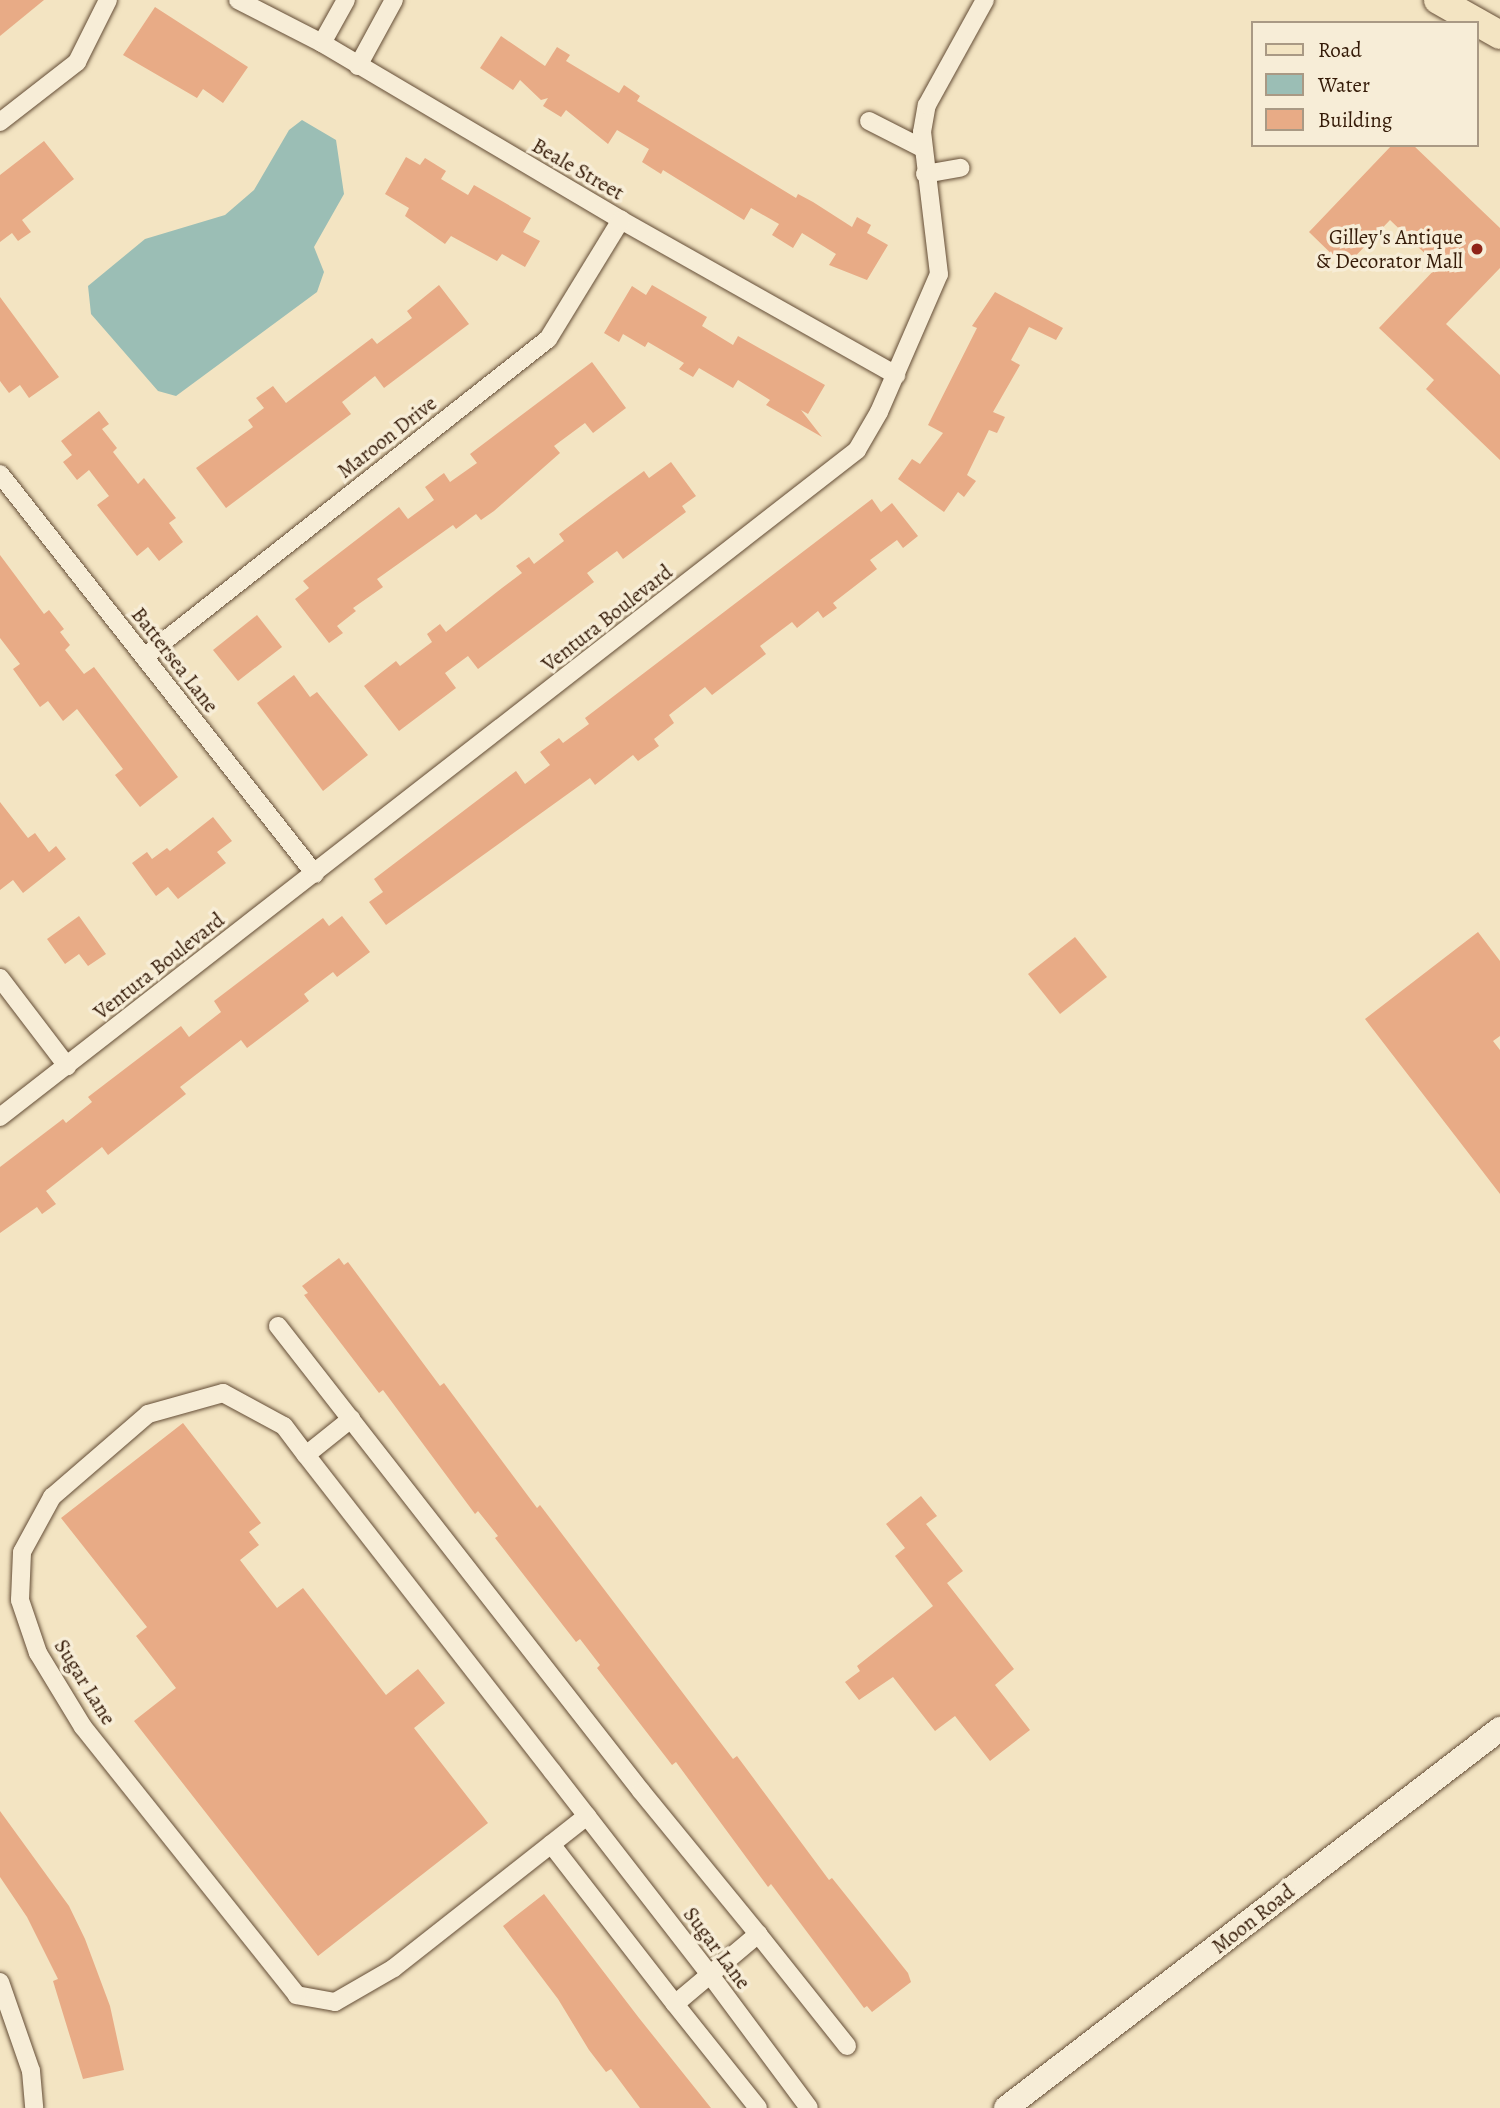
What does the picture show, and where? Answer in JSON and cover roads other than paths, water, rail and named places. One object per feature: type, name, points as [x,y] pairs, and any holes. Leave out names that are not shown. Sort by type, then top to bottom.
[{"type":"main road","points":[[1438,0],[1474,21]]},
{"type":"main road","points":[[1479,24],[1500,36]]},
{"type":"street","points":[[0,122],[77,62],[108,0]]},
{"type":"street","name":"Beale Street","points":[[238,0],[322,43],[621,220],[896,374]]},
{"type":"street","points":[[322,43],[346,0]]},
{"type":"street","points":[[358,66],[394,0]]},
{"type":"street","name":"Ventura Boulevard","points":[[0,1117],[844,461],[869,433],[939,274],[922,148],[927,105],[985,0]]},
{"type":"street","points":[[869,121],[922,148]]},
{"type":"street","points":[[925,174],[960,168]]},
{"type":"street","name":"Maroon Drive","points":[[144,657],[548,339],[621,220]]},
{"type":"street","name":"Battersea Lane","points":[[0,474],[315,874]]},
{"type":"street","points":[[0,978],[67,1066]]},
{"type":"street","points":[[278,1326],[641,1791],[847,2046]]},
{"type":"street","name":"Sugar Lane","points":[[587,1816],[394,1968],[335,2003],[297,1994],[83,1727],[38,1653],[20,1600],[22,1552],[51,1497],[148,1414],[223,1393],[284,1426],[306,1455],[587,1816],[711,1976],[809,2108]]},
{"type":"street","points":[[306,1455],[351,1419]]},
{"type":"street","name":"Moon Road","points":[[1006,2108],[1500,1729]]},
{"type":"street","points":[[551,1844],[758,2108]]},
{"type":"street","points":[[675,2004],[758,1934]]},
{"type":"street","points":[[0,1982],[31,2071],[34,2108]]},
{"type":"water","points":[[302,120],[336,140],[344,194],[314,247],[324,272],[317,292],[176,396],[158,391],[91,314],[88,286],[145,239],[225,215],[254,190],[289,130]]},
{"type":"place","name":"Gilley's Antique & Decorator Mall","points":[[1477,249]]}]
